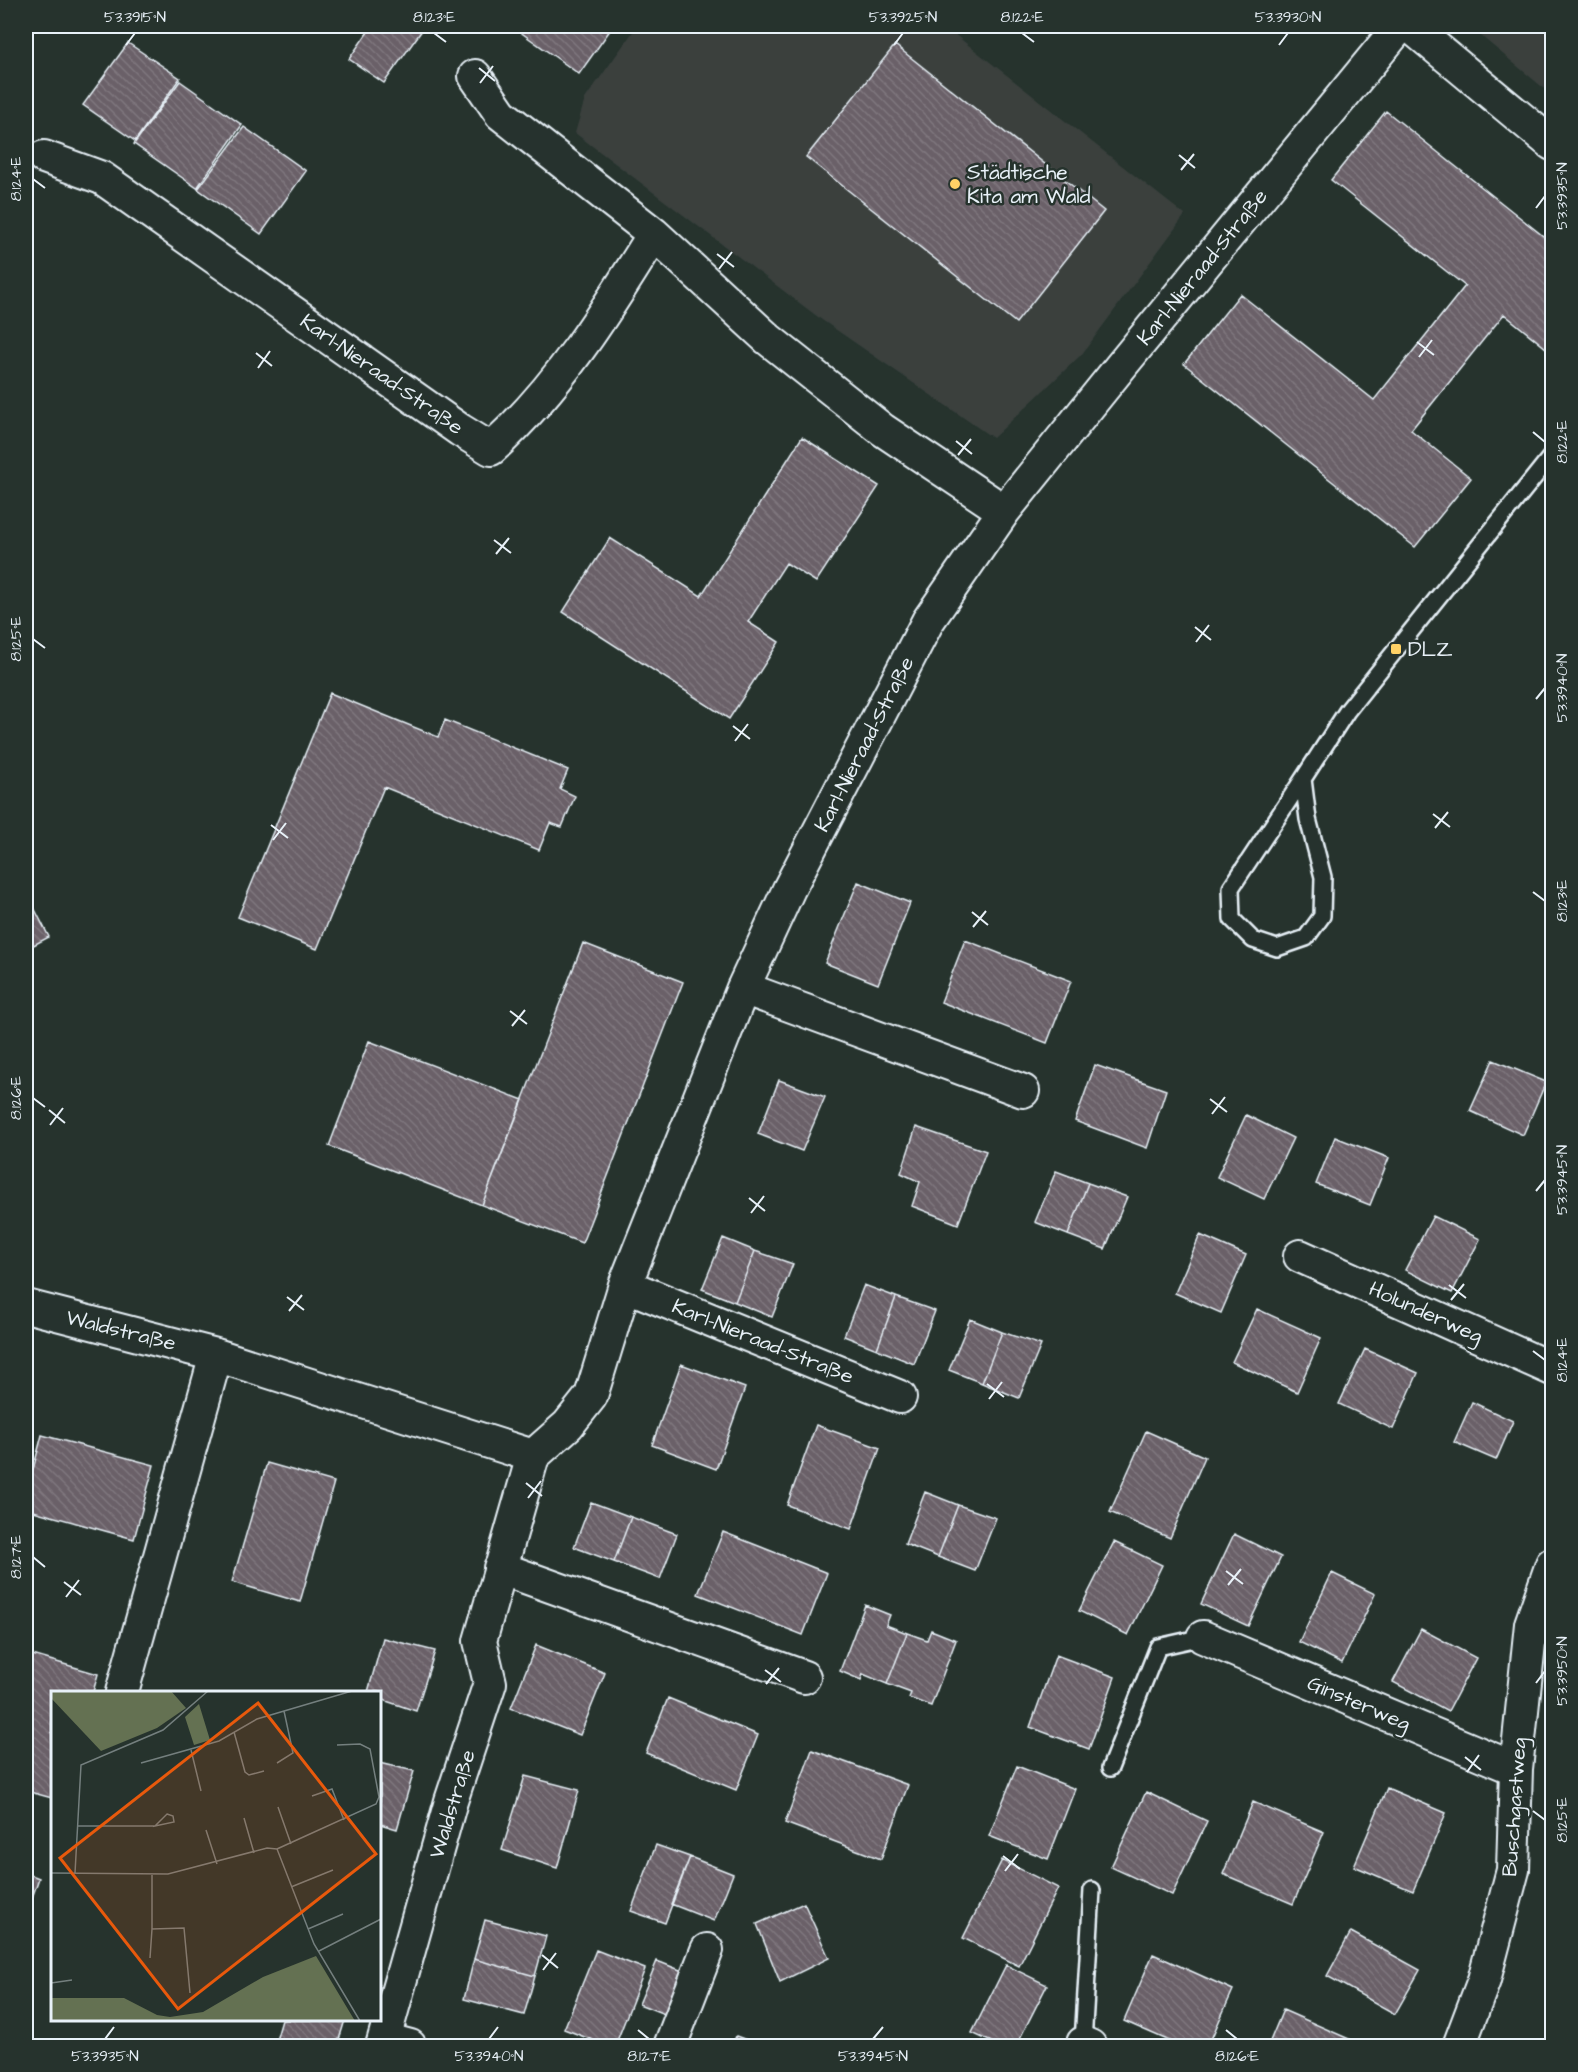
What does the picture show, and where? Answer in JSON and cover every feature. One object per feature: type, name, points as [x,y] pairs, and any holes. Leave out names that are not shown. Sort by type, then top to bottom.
[{"type":"street","name":"Karl-Nieraad-Straße","points":[[533,1456],[568,1425],[591,1396],[625,1285],[743,988],[789,889],[928,621],[1004,511],[1400,26]]},
{"type":"street","points":[[1410,26],[1552,144]]},
{"type":"street","points":[[475,76],[501,114],[654,234],[768,339],[883,430],[1004,511]]},
{"type":"street","name":"Karl-Nieraad-Straße","points":[[44,157],[102,178],[491,449],[542,398],[597,324],[654,234]]},
{"type":"street","points":[[743,988],[1023,1091]]},
{"type":"street","name":"Holunderweg","points":[[1300,1256],[1552,1369]]},
{"type":"street","name":"Karl-Nieraad-Straße","points":[[625,1285],[900,1397]]},
{"type":"street","name":"Waldstraße","points":[[26,1306],[216,1354],[533,1456],[480,1641],[490,1683],[451,1801],[392,2044]]},
{"type":"street","points":[[122,1691],[216,1354]]},
{"type":"street","name":"Buschgastweg","points":[[1459,2046],[1484,1980],[1513,1870],[1516,1769],[1531,1624],[1552,1564]]},
{"type":"street","points":[[500,1568],[804,1677]]},
{"type":"street","name":"Ginsterweg","points":[[1203,1637],[1516,1769]]},
{"type":"street","points":[[670,2046],[707,1950]]},
{"type":"lane","points":[[1302,779],[1308,819],[1323,877],[1322,916],[1306,938],[1277,948],[1253,940],[1232,919],[1231,888],[1302,779],[1347,711],[1552,455]]},
{"type":"lane","points":[[1110,1768],[1158,1647],[1203,1637]]},
{"type":"lane","points":[[1086,2045],[1092,1890]]},
{"type":"shaded area","points":[[637,26],[944,26],[1185,215],[1082,354],[993,438],[822,320],[575,133],[585,99]]},
{"type":"shaded area","points":[[1469,26],[1552,26],[1552,95]]},
{"type":"building","points":[[372,26],[425,26],[384,83],[349,59]]},
{"type":"building","points":[[512,26],[613,26],[579,74]]},
{"type":"building","points":[[128,43],[180,78],[135,141],[83,105]]},
{"type":"building","name":"Städtische Kita am Wald","points":[[895,45],[1104,211],[1016,323],[806,157]]},
{"type":"building","points":[[180,81],[242,125],[197,188],[134,144]]},
{"type":"building","points":[[1386,111],[1552,243],[1552,353],[1504,314],[1411,430],[1471,478],[1415,547],[1184,364],[1240,294],[1374,400],[1465,286],[1331,180]]},
{"type":"building","points":[[244,127],[306,171],[261,234],[198,189]]},
{"type":"building","points":[[802,437],[879,486],[816,582],[786,563],[748,622],[779,642],[729,719],[563,612],[610,538],[701,596]]},
{"type":"building","points":[[330,693],[438,737],[445,720],[568,770],[560,789],[575,796],[562,827],[550,823],[539,850],[384,787],[317,949],[238,917]]},
{"type":"building","points":[[858,882],[910,903],[878,984],[825,963]]},
{"type":"building","points":[[26,892],[49,937],[26,949]]},
{"type":"building","points":[[965,940],[1071,981],[1047,1043],[941,1002]]},
{"type":"building","points":[[583,943],[683,982],[582,1243],[482,1205]]},
{"type":"building","points":[[369,1041],[523,1100],[482,1205],[329,1146]]},
{"type":"building","points":[[1493,1060],[1546,1082],[1523,1135],[1470,1111]]},
{"type":"building","points":[[1095,1065],[1166,1090],[1147,1148],[1075,1121]]},
{"type":"building","points":[[779,1080],[825,1097],[802,1151],[758,1134]]},
{"type":"building","points":[[1246,1115],[1293,1138],[1264,1199],[1217,1177]]},
{"type":"building","points":[[916,1127],[986,1151],[958,1224],[912,1206],[920,1182],[901,1173]]},
{"type":"building","points":[[1335,1137],[1389,1158],[1370,1205],[1316,1184]]},
{"type":"building","points":[[1056,1171],[1088,1183],[1068,1235],[1035,1222]]},
{"type":"building","points":[[1088,1183],[1127,1197],[1105,1249],[1068,1235]]},
{"type":"building","points":[[1433,1216],[1480,1239],[1452,1293],[1405,1270]]},
{"type":"building","points":[[1200,1235],[1246,1255],[1221,1313],[1175,1293]]},
{"type":"building","points":[[723,1238],[755,1251],[735,1302],[702,1289]]},
{"type":"building","points":[[755,1251],[793,1264],[772,1317],[735,1302]]},
{"type":"building","points":[[864,1285],[896,1297],[877,1349],[844,1336]]},
{"type":"building","points":[[896,1297],[935,1311],[914,1364],[877,1349]]},
{"type":"building","points":[[1552,1308],[1552,1334],[1543,1330]]},
{"type":"building","points":[[1257,1309],[1321,1338],[1297,1392],[1232,1362]]},
{"type":"building","points":[[970,1319],[1002,1332],[982,1383],[949,1370]]},
{"type":"building","points":[[1002,1332],[1041,1345],[1019,1398],[982,1383]]},
{"type":"building","points":[[1365,1349],[1418,1373],[1393,1429],[1339,1404]]},
{"type":"building","points":[[681,1364],[745,1388],[716,1469],[652,1445]]},
{"type":"building","points":[[1472,1402],[1513,1421],[1496,1460],[1454,1442]]},
{"type":"building","points":[[816,1425],[880,1448],[851,1529],[787,1505]]},
{"type":"building","points":[[1146,1431],[1205,1457],[1170,1538],[1110,1512]]},
{"type":"building","points":[[42,1435],[154,1465],[134,1539],[26,1509],[26,1496]]},
{"type":"building","points":[[267,1463],[334,1482],[300,1602],[232,1582]]},
{"type":"building","points":[[925,1492],[958,1505],[938,1557],[905,1544]]},
{"type":"building","points":[[591,1502],[631,1517],[614,1562],[574,1547]]},
{"type":"building","points":[[958,1505],[996,1518],[975,1571],[938,1557]]},
{"type":"building","points":[[631,1517],[677,1534],[660,1579],[614,1562]]},
{"type":"building","points":[[723,1532],[827,1573],[803,1635],[698,1594]]},
{"type":"building","points":[[1234,1534],[1281,1557],[1248,1626],[1201,1604]]},
{"type":"building","points":[[1114,1542],[1162,1565],[1128,1635],[1079,1611]]},
{"type":"building","points":[[1332,1573],[1375,1594],[1342,1663],[1299,1642]]},
{"type":"building","points":[[865,1605],[890,1615],[886,1625],[907,1633],[887,1684],[863,1674],[861,1680],[840,1671]]},
{"type":"building","points":[[1421,1629],[1476,1658],[1448,1711],[1393,1682]]},
{"type":"building","points":[[931,1630],[956,1640],[931,1706],[909,1698],[911,1693],[887,1684],[907,1633],[927,1640]]},
{"type":"building","points":[[383,1638],[435,1651],[416,1711],[381,1699],[381,1691],[368,1691]]},
{"type":"building","points":[[536,1645],[605,1673],[580,1735],[511,1708]]},
{"type":"building","points":[[29,1654],[98,1674],[93,1691],[51,1691],[51,1798],[26,1791],[26,1667]]},
{"type":"building","points":[[1056,1655],[1115,1677],[1089,1749],[1030,1727]]},
{"type":"building","points":[[668,1698],[758,1735],[736,1790],[646,1753]]},
{"type":"building","points":[[812,1750],[908,1785],[881,1859],[785,1823]]},
{"type":"building","points":[[381,1763],[414,1771],[397,1829],[381,1824]]},
{"type":"building","points":[[1017,1766],[1075,1789],[1048,1859],[989,1836]]},
{"type":"building","points":[[525,1776],[579,1790],[557,1868],[502,1850]]},
{"type":"building","points":[[1387,1788],[1446,1813],[1413,1891],[1354,1866]]},
{"type":"building","points":[[1146,1792],[1207,1821],[1172,1895],[1111,1867]]},
{"type":"building","points":[[1253,1802],[1324,1832],[1293,1904],[1223,1874]]},
{"type":"building","points":[[656,1845],[690,1857],[665,1923],[631,1911]]},
{"type":"building","points":[[690,1857],[733,1874],[714,1921],[671,1904]]},
{"type":"building","points":[[1002,1860],[1058,1888],[1019,1966],[963,1938]]},
{"type":"building","points":[[26,1873],[39,1878],[26,1915]]},
{"type":"building","points":[[804,1903],[829,1958],[780,1982],[757,1924]]},
{"type":"building","points":[[485,1920],[546,1936],[535,1976],[474,1959]]},
{"type":"building","points":[[1351,1932],[1420,1970],[1395,2014],[1327,1976]]},
{"type":"building","points":[[596,1950],[645,1969],[615,2046],[608,2046],[564,2029]]},
{"type":"building","points":[[1153,1954],[1233,1990],[1208,2046],[1181,2046],[1124,2021]]},
{"type":"building","points":[[474,1959],[535,1976],[524,2015],[464,1999]]},
{"type":"building","points":[[657,1961],[685,1972],[667,2015],[639,2004]]},
{"type":"building","points":[[1006,1965],[1047,1985],[1016,2046],[1000,2046],[972,2033]]},
{"type":"building","points":[[1283,2010],[1365,2046],[1268,2046]]},
{"type":"building","points":[[282,2021],[345,2021],[337,2046],[275,2044]]},
{"type":"building","points":[[736,2036],[763,2046],[732,2046]]},
{"type":"place","name":"Städtische Kita am Wald","points":[[955,184]]},
{"type":"place","name":"DLZ","points":[[1396,649]]}]
